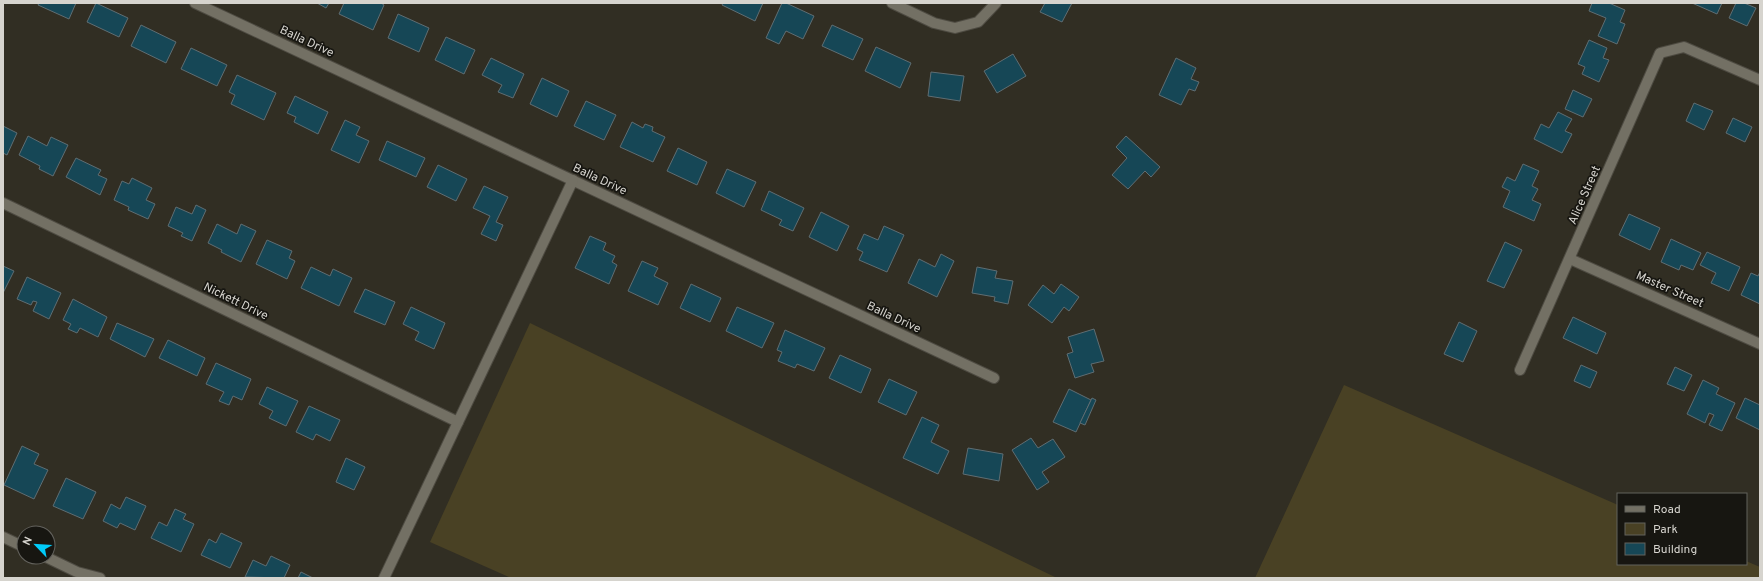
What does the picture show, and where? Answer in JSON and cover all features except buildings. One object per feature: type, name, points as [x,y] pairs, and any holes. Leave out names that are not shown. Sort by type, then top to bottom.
[{"type":"street","name":"Balla Drive","points":[[195,3],[994,378]]},
{"type":"street","points":[[892,3],[934,23],[955,28],[978,22],[996,3]]},
{"type":"street","name":"Alice Street","points":[[1520,370],[1660,53],[1684,47],[1760,80]]},
{"type":"street","points":[[384,578],[573,180]]},
{"type":"street","name":"Nickett Drive","points":[[3,203],[458,422]]},
{"type":"street","name":"Master Street","points":[[1570,259],[1760,344]]},
{"type":"street","points":[[3,537],[16,543]]},
{"type":"street","points":[[56,562],[77,572],[100,578]]},
{"type":"green space","points":[[530,323],[1057,578],[511,578],[430,542]]},
{"type":"green space","points":[[1344,385],[1617,505],[1617,565],[1747,565],[1747,561],[1760,567],[1760,578],[1255,578]]}]
